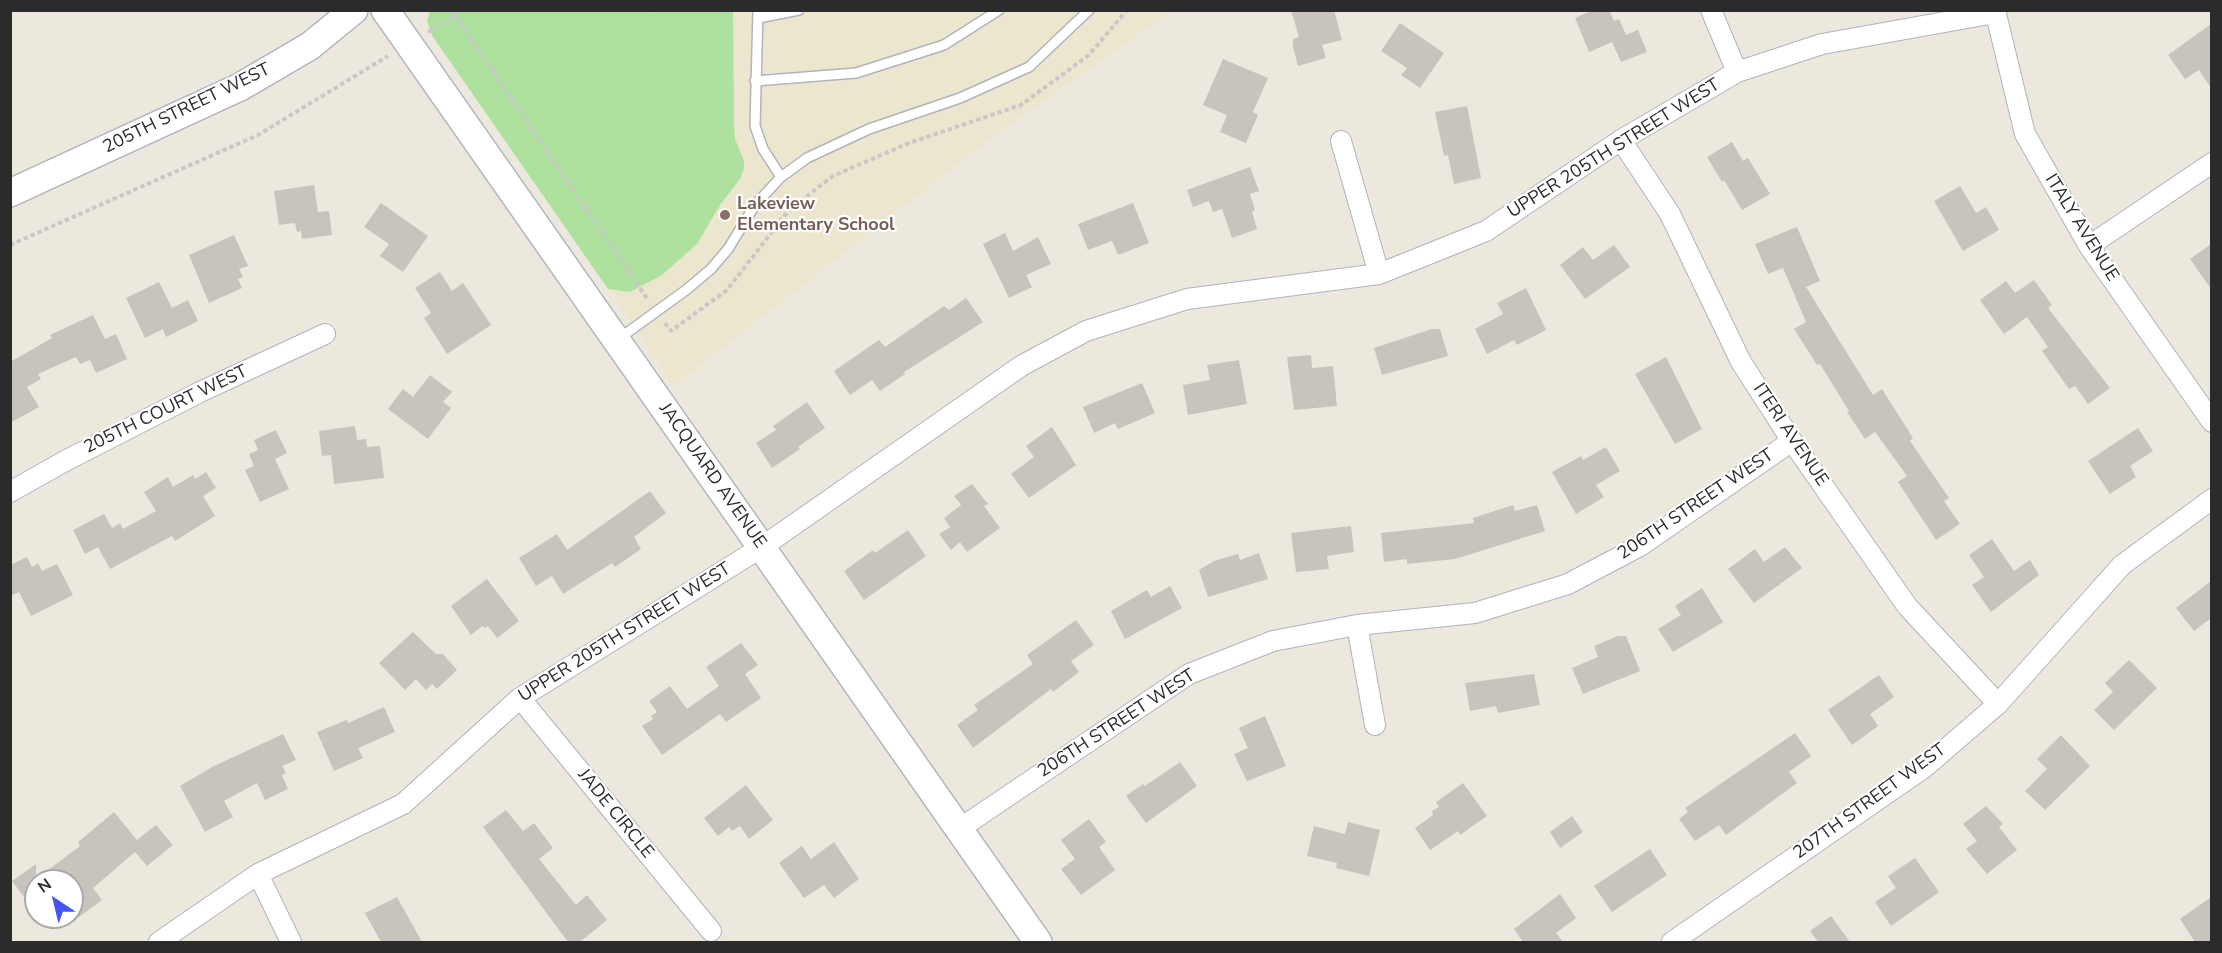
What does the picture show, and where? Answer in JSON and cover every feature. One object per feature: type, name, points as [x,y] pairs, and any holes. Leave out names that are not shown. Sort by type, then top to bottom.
[{"type":"street","name":"205TH STREET WEST","points":[[10,193],[240,87],[310,46],[354,10]]},
{"type":"street","name":"JACQUARD AVENUE","points":[[385,10],[407,45],[617,340],[1038,942]]},
{"type":"street","points":[[1711,10],[1737,72]]},
{"type":"street","name":"UPPER 205TH STREET WEST","points":[[159,942],[258,874],[403,804],[520,698],[762,547],[1021,366],[1086,331],[1187,299],[1379,274],[1486,231],[1621,140],[1737,72],[1822,44],[1995,12]]},
{"type":"street","name":"ITALY AVENUE","points":[[1995,12],[2025,134],[2089,246],[2211,422]]},
{"type":"street","name":"ITERI AVENUE","points":[[1621,140],[1670,214],[1741,362],[1792,441],[1907,606],[1998,704]]},
{"type":"street","points":[[1341,141],[1379,274]]},
{"type":"street","points":[[2089,246],[2211,163]]},
{"type":"street","name":"205TH COURT WEST","points":[[10,492],[65,461],[200,392],[325,334]]},
{"type":"street","name":"206TH STREET WEST","points":[[959,830],[1189,674],[1273,641],[1356,625],[1475,613],[1568,584],[1640,546],[1792,441]]},
{"type":"street","name":"207TH STREET WEST","points":[[1672,942],[1925,767],[1998,704],[2122,566],[2211,499]]},
{"type":"street","points":[[1356,625],[1375,725]]},
{"type":"street","name":"JADE CIRCLE","points":[[520,698],[711,931]]},
{"type":"street","points":[[258,874],[291,942]]},
{"type":"lane","points":[[781,177],[763,149],[755,126],[758,14],[799,10]]},
{"type":"lane","points":[[755,81],[856,74],[944,45],[999,10]]},
{"type":"lane","points":[[617,340],[711,269],[728,249],[755,205],[781,177],[807,158],[840,141],[960,98],[1029,67],[1089,10]]},
{"type":"path","points":[[10,245],[258,135],[407,45],[455,15],[459,10]]},
{"type":"shaded area","name":"Lakeview Elementary School","points":[[429,10],[1172,11],[986,142],[674,386],[427,21]]},
{"type":"green space","points":[[652,10],[733,11],[734,126],[735,139],[744,161],[744,168],[740,179],[720,205],[697,244],[662,275],[630,292],[608,289],[433,37],[427,21],[430,11],[650,11],[649,13]]},
{"type":"building","points":[[1291,10],[1334,10],[1342,40],[1322,45],[1326,58],[1298,66],[1293,39],[1299,37]]},
{"type":"building","points":[[1593,10],[1609,10],[1614,21],[1619,19],[1626,35],[1638,30],[1647,52],[1621,62],[1612,42],[1589,52],[1575,18]]},
{"type":"building","points":[[1400,23],[1444,53],[1420,88],[1401,75],[1407,68],[1381,51]]},
{"type":"building","points":[[2211,24],[2211,88],[2199,70],[2185,79],[2168,55]]},
{"type":"building","points":[[1223,59],[1268,78],[1253,112],[1258,115],[1246,143],[1220,132],[1227,115],[1203,105]]},
{"type":"building","points":[[1467,106],[1481,178],[1454,184],[1448,155],[1444,156],[1435,112]]},
{"type":"building","points":[[1732,142],[1743,161],[1748,158],[1770,194],[1742,210],[1707,157]]},
{"type":"building","points":[[1250,167],[1259,191],[1250,194],[1257,229],[1232,238],[1222,209],[1213,212],[1209,201],[1193,207],[1187,190]]},
{"type":"building","points":[[314,185],[318,212],[329,211],[332,235],[302,239],[301,231],[297,232],[295,223],[279,225],[274,191]]},
{"type":"building","points":[[1960,186],[1976,213],[1986,207],[1999,230],[1963,251],[1934,201]]},
{"type":"building","points":[[381,203],[428,236],[403,272],[380,256],[389,244],[364,227]]},
{"type":"building","points":[[1133,203],[1149,243],[1118,255],[1112,241],[1088,250],[1078,224]]},
{"type":"building","points":[[1797,227],[1820,281],[1806,287],[1873,395],[1882,389],[1913,438],[1910,441],[1949,498],[1944,501],[1960,524],[1936,540],[1898,482],[1907,476],[1875,432],[1865,439],[1820,364],[1817,365],[1794,329],[1806,322],[1783,268],[1768,274],[1755,244]]},
{"type":"building","points":[[1005,233],[1013,251],[1038,237],[1051,264],[1026,275],[1032,287],[1009,298],[983,244]]},
{"type":"building","points":[[234,235],[248,266],[239,269],[243,277],[238,279],[242,288],[209,303],[189,255]]},
{"type":"building","points":[[2211,244],[2211,289],[2190,259]]},
{"type":"building","points":[[1614,245],[1630,267],[1585,299],[1560,265],[1583,247],[1593,260]]},
{"type":"building","points":[[440,272],[452,291],[463,283],[491,325],[447,354],[424,318],[431,313],[415,288]]},
{"type":"building","points":[[2034,280],[2052,305],[2048,308],[2110,388],[2088,404],[2075,386],[2069,389],[2042,351],[2048,347],[2027,317],[2004,334],[1980,300],[2006,281],[2015,293]]},
{"type":"building","points":[[159,282],[172,308],[188,300],[198,321],[166,337],[163,329],[145,338],[126,298]]},
{"type":"building","points":[[1526,288],[1546,330],[1517,345],[1514,340],[1487,354],[1475,329],[1503,314],[1497,303]]},
{"type":"building","points":[[966,298],[983,322],[904,372],[905,374],[880,391],[872,380],[850,395],[834,371],[879,340],[885,347],[944,306],[949,310]]},
{"type":"building","points":[[93,315],[105,339],[116,334],[127,359],[96,373],[90,360],[80,364],[76,357],[38,374],[41,379],[27,387],[39,407],[10,423],[10,358],[12,361],[52,338],[50,335]]},
{"type":"building","points":[[1432,329],[1440,329],[1448,356],[1382,375],[1374,348]]},
{"type":"building","points":[[1311,355],[1312,368],[1333,366],[1337,406],[1294,410],[1287,357]]},
{"type":"building","points":[[1666,357],[1702,429],[1675,444],[1635,374]]},
{"type":"building","points":[[1239,360],[1247,404],[1188,415],[1183,385],[1210,380],[1207,365]]},
{"type":"building","points":[[430,375],[452,392],[443,402],[451,408],[428,439],[388,409],[403,389],[413,397]]},
{"type":"building","points":[[1142,383],[1155,413],[1118,429],[1115,423],[1094,433],[1083,407]]},
{"type":"building","points":[[807,402],[825,428],[772,468],[756,443],[776,430],[773,426]]},
{"type":"building","points":[[355,426],[357,440],[366,439],[367,447],[380,446],[384,478],[334,484],[331,455],[322,456],[319,431]]},
{"type":"building","points":[[1052,427],[1076,465],[1029,498],[1011,474],[1034,457],[1026,446]]},
{"type":"building","points":[[2138,428],[2153,451],[2130,466],[2136,477],[2110,494],[2088,461]]},
{"type":"building","points":[[276,430],[287,453],[275,459],[289,489],[260,502],[245,470],[254,466],[249,454],[258,450],[254,440]]},
{"type":"building","points":[[1606,447],[1620,471],[1596,485],[1604,497],[1576,514],[1552,472],[1581,456],[1583,460]]},
{"type":"building","points":[[206,472],[216,488],[203,496],[215,516],[175,541],[172,536],[110,569],[98,547],[85,554],[73,530],[104,514],[112,528],[120,523],[123,529],[156,511],[144,492],[168,477],[173,487],[193,475],[195,479]]},
{"type":"building","points":[[972,484],[988,504],[984,506],[1000,528],[967,552],[960,542],[951,550],[939,534],[950,527],[944,518],[961,505],[954,496]]},
{"type":"building","points":[[650,491],[666,513],[634,537],[641,549],[615,567],[612,563],[563,594],[552,576],[536,586],[519,558],[557,534],[567,550]]},
{"type":"building","points":[[1513,505],[1515,511],[1537,505],[1545,531],[1455,559],[1407,564],[1407,559],[1384,562],[1381,533],[1474,523],[1473,518]]},
{"type":"building","points":[[1351,526],[1354,552],[1327,556],[1329,569],[1296,572],[1291,533]]},
{"type":"building","points":[[908,530],[926,556],[864,600],[844,571],[873,550],[875,553]]},
{"type":"building","points":[[1992,539],[2014,571],[2030,560],[2039,575],[1991,612],[1972,585],[1984,577],[1969,555]]},
{"type":"building","points":[[1785,547],[1802,568],[1754,603],[1728,569],[1755,549],[1764,562]]},
{"type":"building","points":[[1259,553],[1268,579],[1208,597],[1199,570],[1214,561],[1238,554],[1240,560]]},
{"type":"building","points":[[27,557],[32,567],[38,563],[42,571],[57,564],[73,595],[31,616],[19,592],[10,596],[10,565]]},
{"type":"building","points":[[487,579],[519,621],[497,638],[488,626],[485,628],[482,626],[471,635],[451,606]]},
{"type":"building","points":[[2211,581],[2211,618],[2194,631],[2176,608]]},
{"type":"building","points":[[1170,586],[1182,608],[1125,639],[1111,611],[1147,590],[1151,597]]},
{"type":"building","points":[[1702,588],[1723,622],[1673,652],[1658,629],[1681,615],[1675,606]]},
{"type":"building","points":[[1076,620],[1094,645],[1071,661],[1079,672],[1053,692],[1051,689],[973,748],[957,725],[978,710],[974,705],[1033,664],[1027,655]]},
{"type":"building","points":[[413,632],[436,654],[443,654],[457,670],[437,689],[432,684],[426,690],[416,679],[405,690],[379,663]]},
{"type":"building","points":[[1618,636],[1626,636],[1640,671],[1583,694],[1572,668],[1598,657],[1594,646]]},
{"type":"building","points":[[741,643],[758,665],[745,674],[761,698],[726,722],[720,714],[662,755],[642,726],[653,719],[651,716],[657,712],[649,701],[670,686],[687,709],[719,686],[706,667]]},
{"type":"building","points":[[2129,660],[2157,688],[2114,730],[2094,710],[2113,692],[2105,683]]},
{"type":"building","points":[[1534,674],[1540,705],[1498,713],[1496,706],[1470,711],[1465,683]]},
{"type":"building","points":[[1879,675],[1894,697],[1870,714],[1878,726],[1852,745],[1828,710]]},
{"type":"building","points":[[384,707],[395,732],[358,748],[363,758],[334,771],[317,732],[347,720],[348,723]]},
{"type":"building","points":[[1265,716],[1286,766],[1247,781],[1234,754],[1248,748],[1239,728]]},
{"type":"building","points":[[1795,733],[1811,756],[1789,772],[1797,783],[1726,835],[1719,825],[1695,841],[1679,819],[1688,812],[1685,808]]},
{"type":"building","points":[[283,734],[296,760],[282,766],[286,773],[282,775],[288,789],[265,800],[257,783],[224,801],[233,817],[205,832],[180,786],[212,767]]},
{"type":"building","points":[[2061,735],[2090,766],[2045,810],[2025,791],[2047,769],[2037,759]]},
{"type":"building","points":[[1180,762],[1197,786],[1146,823],[1126,796]]},
{"type":"building","points":[[1463,783],[1487,816],[1460,835],[1458,831],[1430,850],[1415,828],[1433,815],[1432,811],[1439,807],[1436,802]]},
{"type":"building","points":[[746,785],[773,820],[749,839],[740,826],[732,831],[729,827],[718,836],[704,818]]},
{"type":"building","points":[[1986,806],[2003,824],[1999,827],[2017,850],[1987,874],[1966,849],[1977,841],[1963,824]]},
{"type":"building","points":[[506,810],[523,831],[534,823],[553,848],[539,859],[576,905],[587,895],[607,920],[580,942],[568,942],[483,827]]},
{"type":"building","points":[[114,812],[137,840],[156,825],[173,845],[147,866],[135,852],[93,888],[102,900],[84,913],[84,869],[49,869],[80,846],[78,842]]},
{"type":"building","points":[[1572,816],[1583,832],[1560,848],[1550,832]]},
{"type":"building","points":[[1089,819],[1106,842],[1099,847],[1115,870],[1081,895],[1061,869],[1075,859],[1061,840]]},
{"type":"building","points":[[1348,822],[1380,830],[1369,876],[1336,868],[1337,863],[1307,856],[1314,826],[1345,834]]},
{"type":"building","points":[[834,842],[859,879],[834,898],[824,885],[804,898],[779,863],[802,846],[811,859]]},
{"type":"building","points":[[1650,849],[1667,875],[1612,912],[1594,886]]},
{"type":"building","points":[[1915,858],[1939,892],[1891,926],[1875,902],[1896,888],[1888,876]]},
{"type":"building","points":[[24,872],[24,897],[12,881]]},
{"type":"building","points":[[1560,894],[1576,918],[1556,933],[1563,942],[1523,942],[1514,929]]},
{"type":"building","points":[[397,897],[422,942],[381,942],[365,913]]},
{"type":"building","points":[[2211,897],[2211,942],[2195,942],[2180,919]]},
{"type":"building","points":[[1831,916],[1850,942],[1818,942],[1810,931]]},
{"type":"place","name":"Lakeview Elementary School","points":[[725,215]]}]
